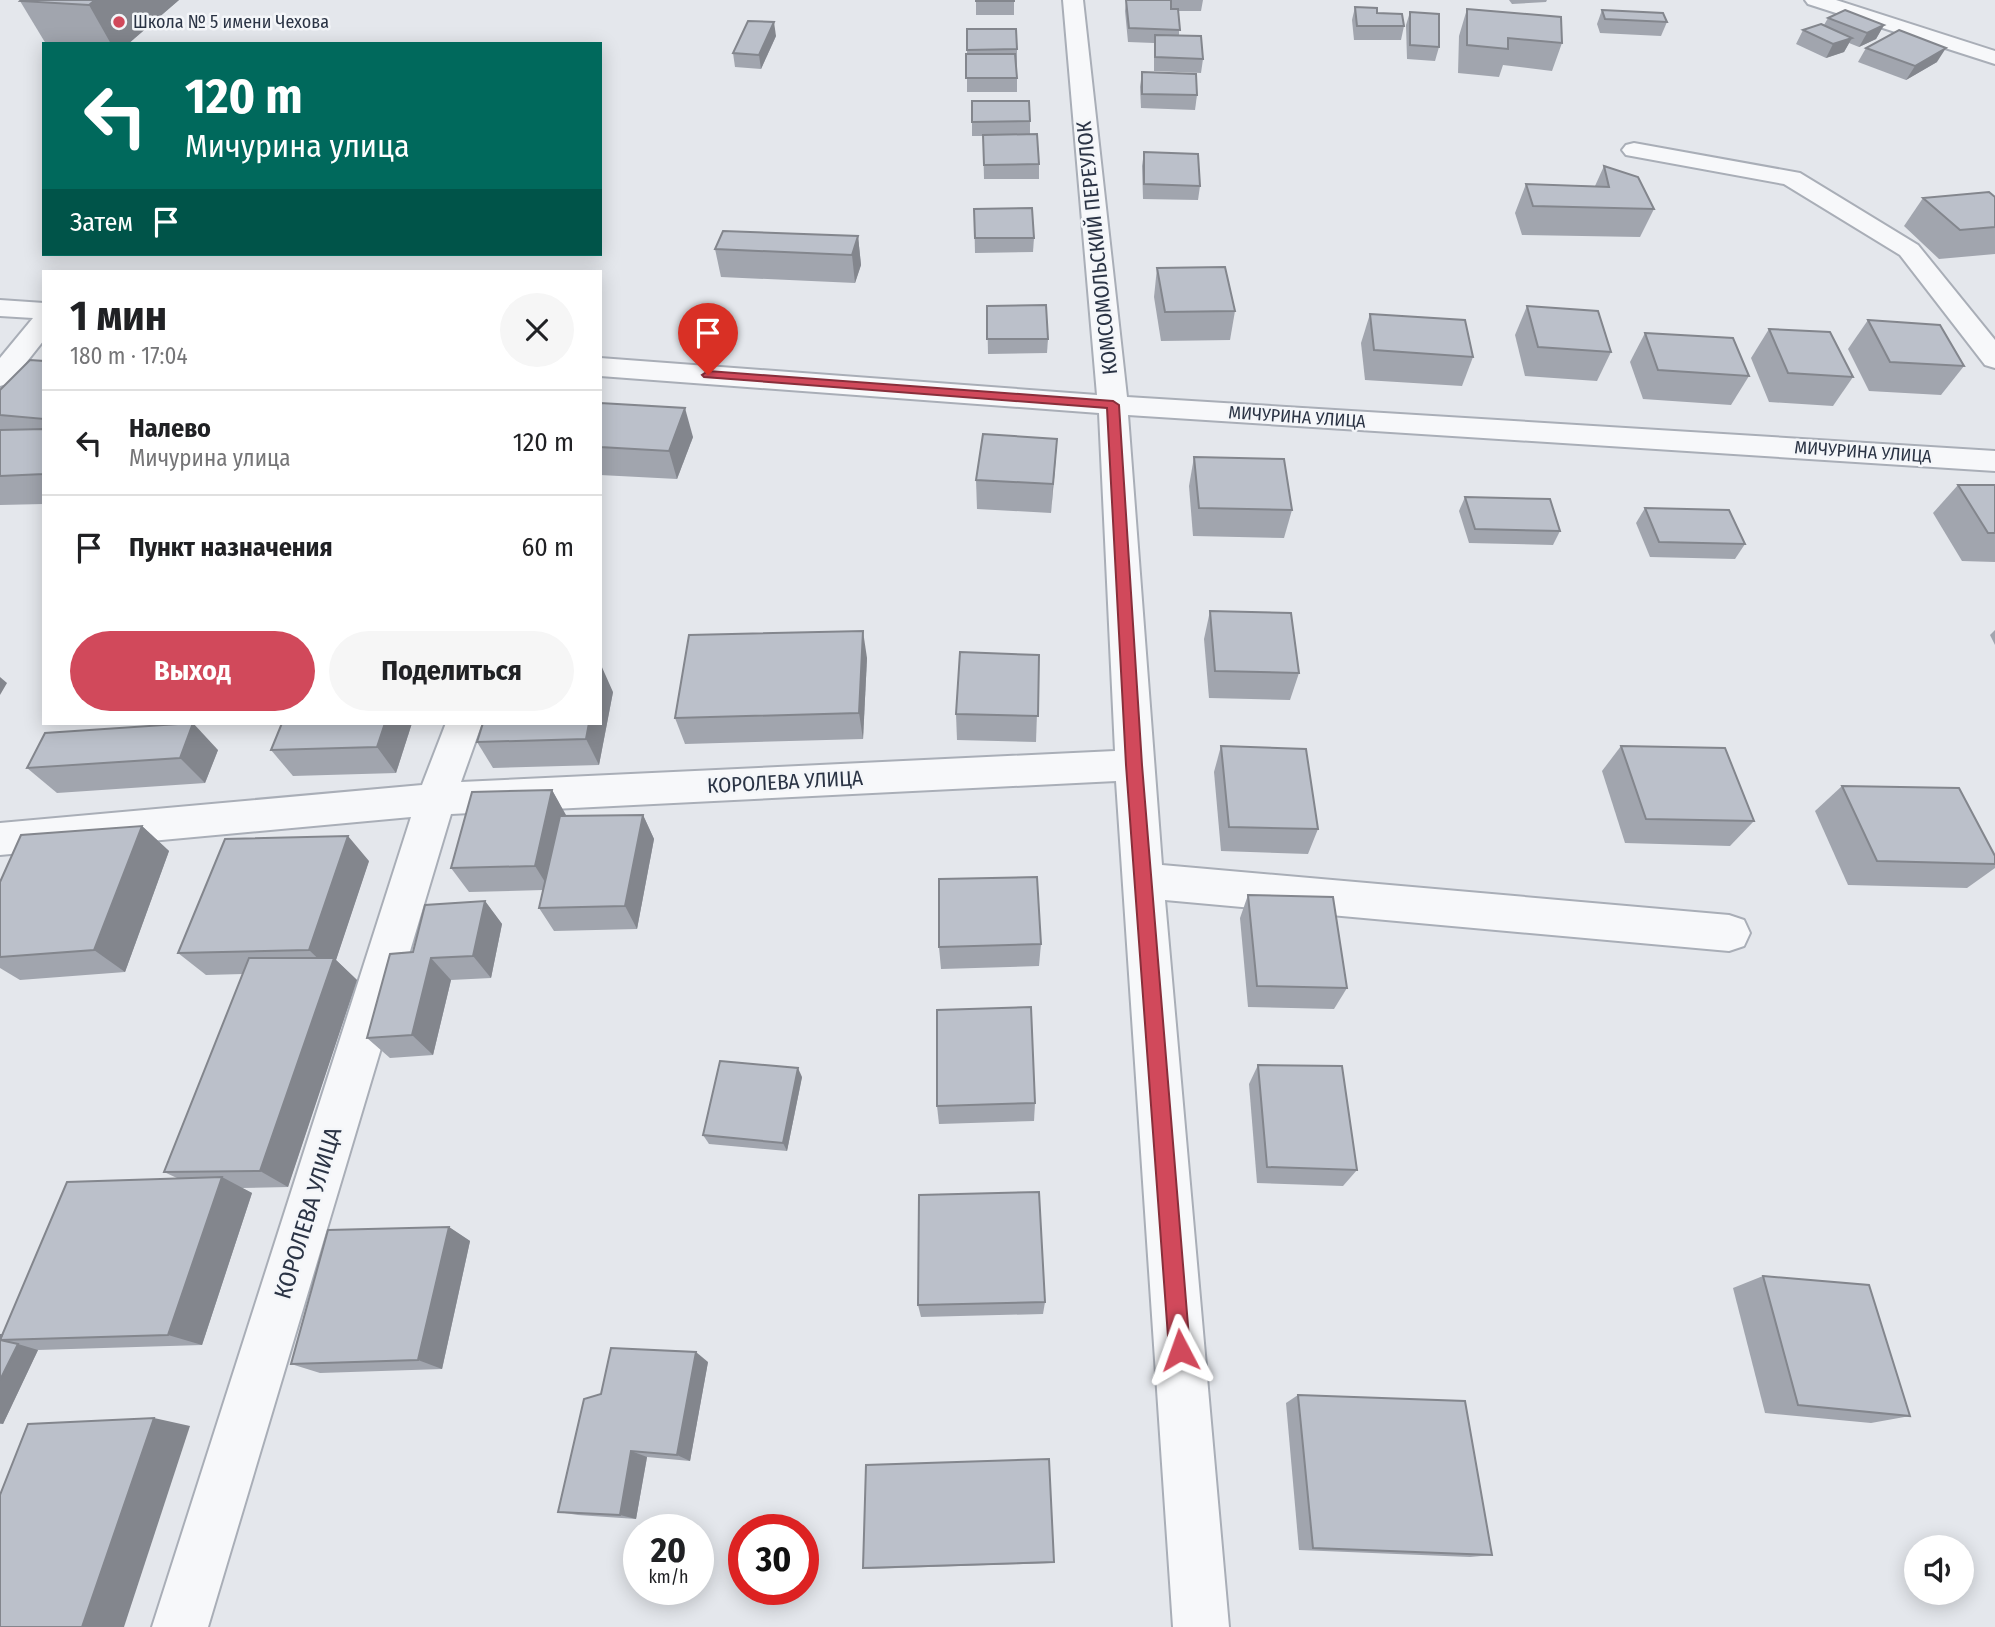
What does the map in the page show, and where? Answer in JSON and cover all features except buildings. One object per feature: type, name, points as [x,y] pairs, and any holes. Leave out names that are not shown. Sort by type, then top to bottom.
[{"type":"street","name":"КОМСОМОЛЬСКИЙ ПЕРЕУЛОК","points":[[1073,0],[1113,405],[1134,765],[1201,1627]]},
{"type":"street","points":[[1815,0],[1995,58]]},
{"type":"street","points":[[1634,150],[1791,178],[1909,250],[1995,359]]},
{"type":"street","points":[[0,308],[42,311]]},
{"type":"street","points":[[0,377],[42,324]]},
{"type":"street","name":"МИЧУРИНА УЛИЦА","points":[[602,367],[1113,405],[1995,461]]},
{"type":"street","name":"КОРОЛЕВА УЛИЦА","points":[[180,1627],[436,799],[463,725]]},
{"type":"street","name":"КОРОЛЕВА УЛИЦА","points":[[0,839],[436,799],[1134,765]]},
{"type":"street","points":[[1144,881],[1729,933]]},
{"type":"place","name":"Школа № 5 имени Чехова","points":[[119,22]]},
{"type":"route","points":[[708,375],[1113,405],[1134,765],[1180,1350]]}]
